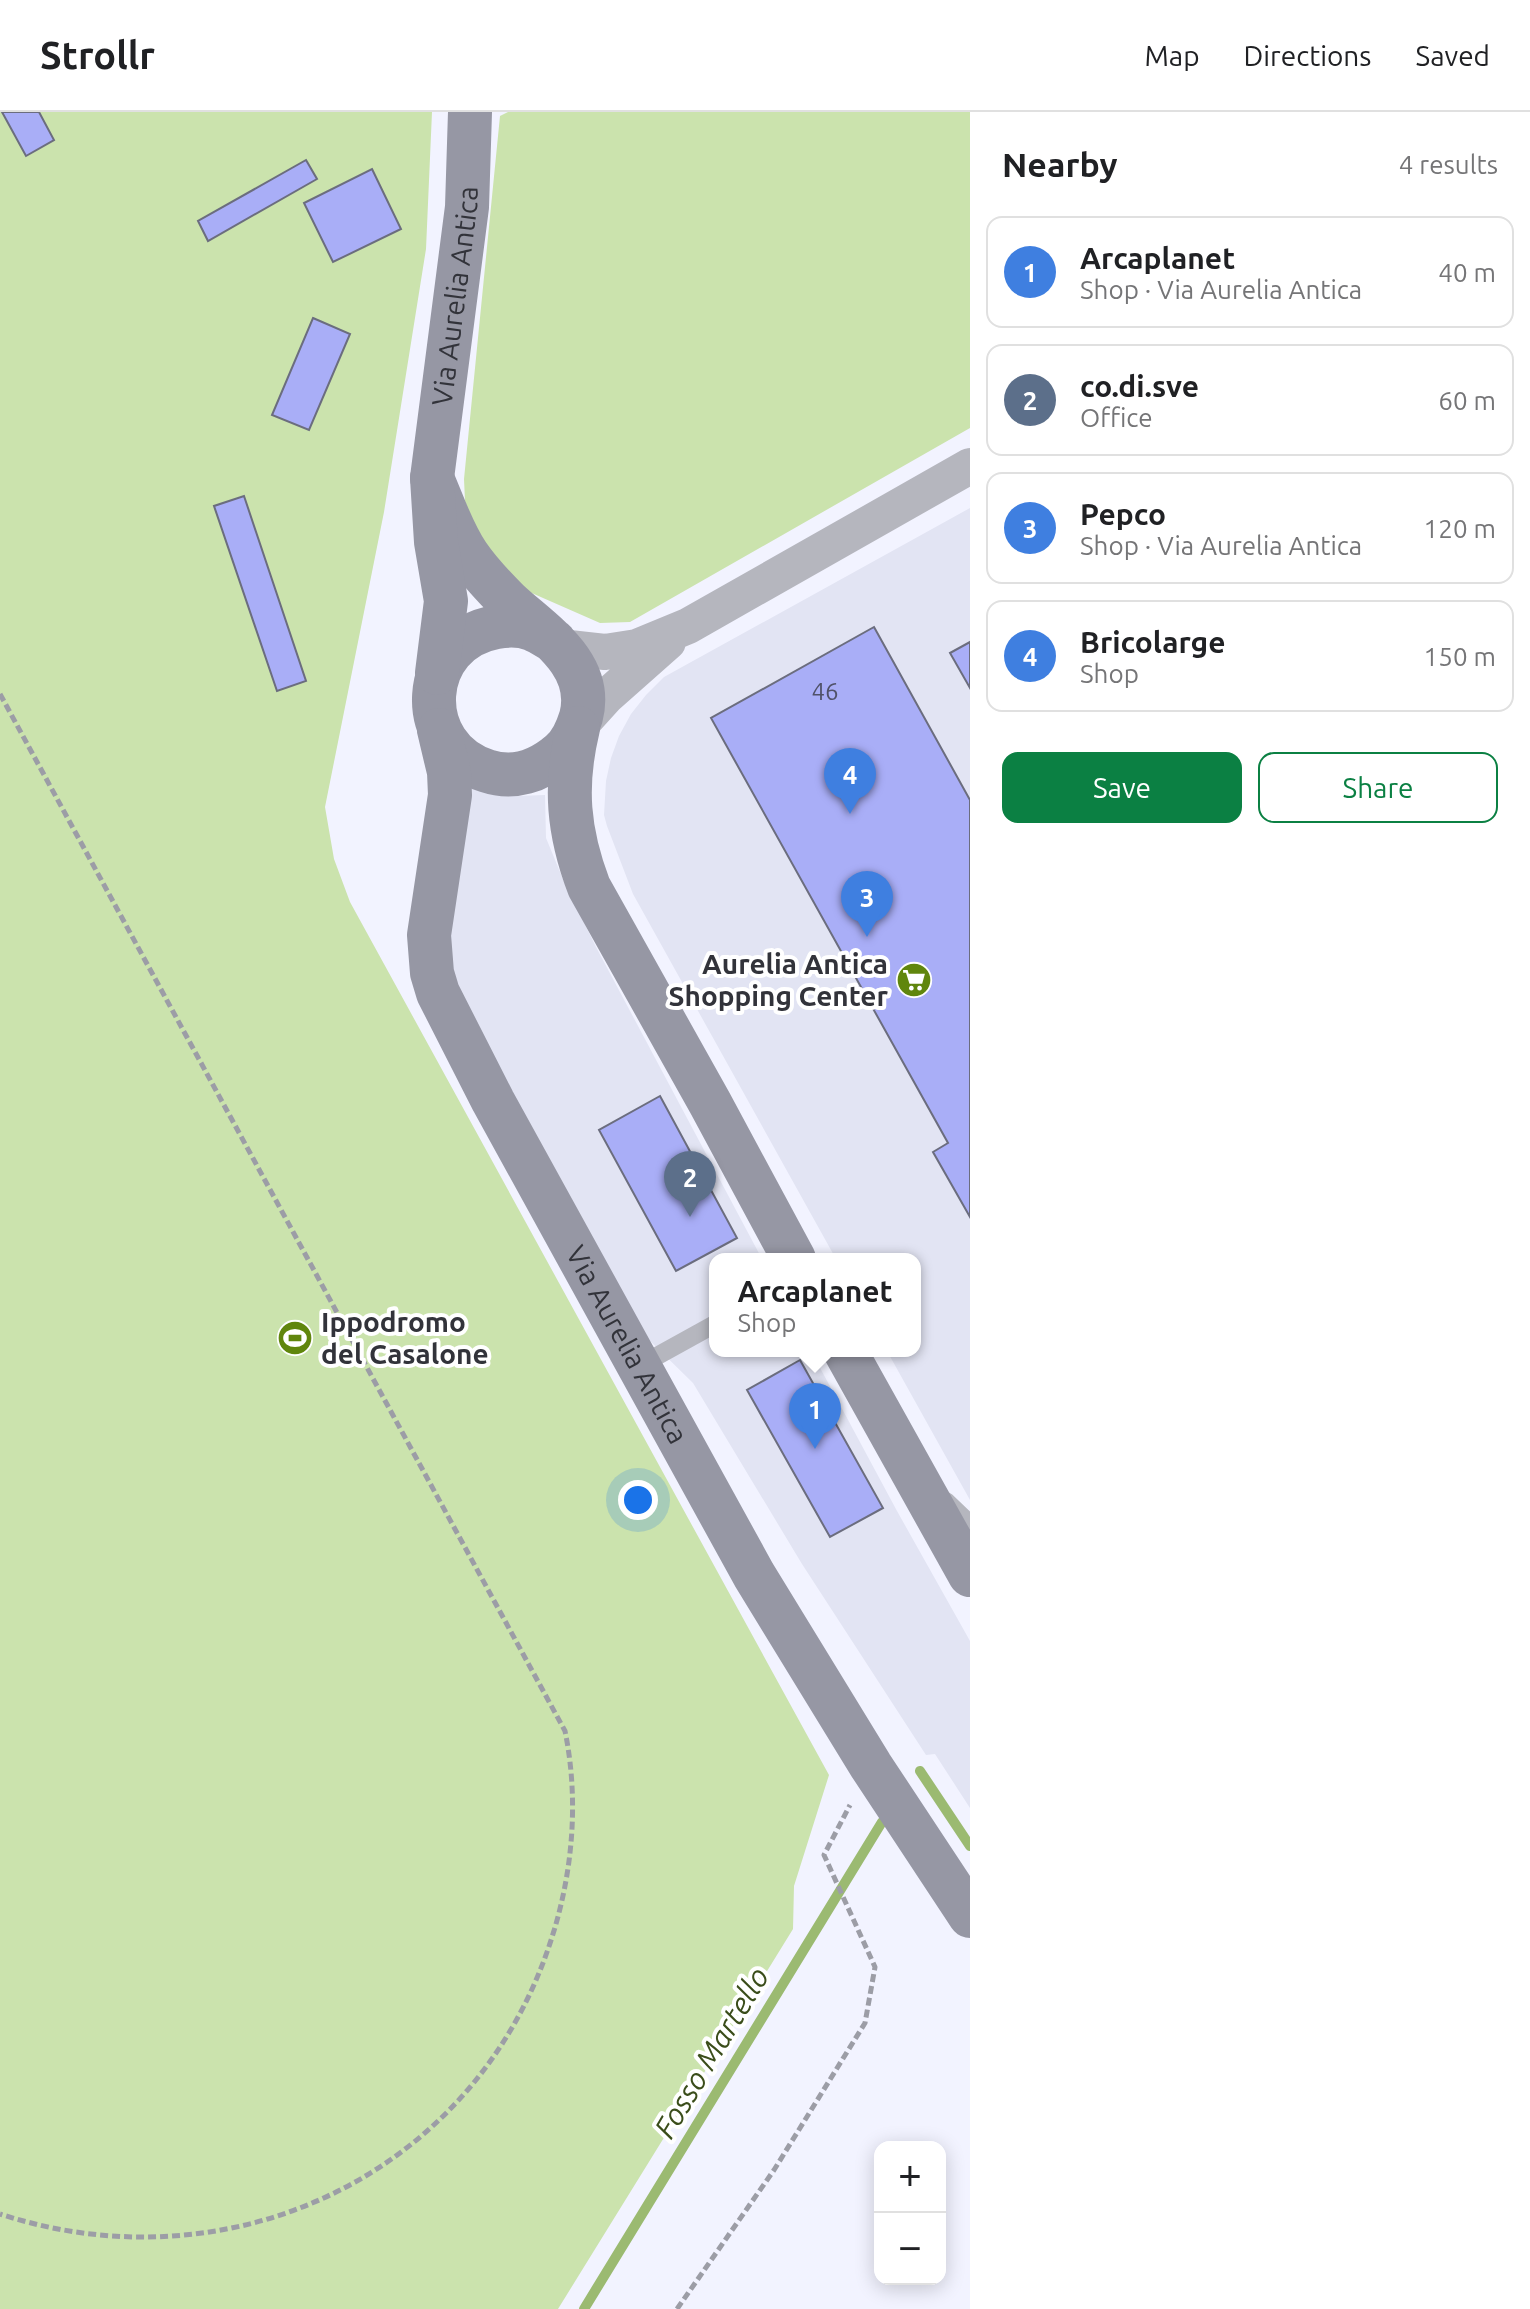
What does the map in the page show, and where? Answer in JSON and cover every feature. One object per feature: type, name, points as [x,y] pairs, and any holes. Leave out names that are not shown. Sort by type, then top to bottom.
[{"type":"street","name":"Via Aurelia Antica","points":[[470,112],[467,207],[432,478],[436,542],[446,601],[433,707],[449,772],[450,795],[429,935],[435,983],[493,1101],[754,1575],[871,1766],[970,1916]]},
{"type":"street","points":[[435,683],[445,660],[461,642],[483,630],[507,625],[532,629],[557,644],[605,652],[637,647],[688,626],[970,466]]},
{"type":"street","points":[[432,478],[467,554],[507,600],[569,657],[579,677],[582,711],[572,753],[569,806],[579,862],[589,887],[791,1253]]},
{"type":"street","points":[[439,730],[453,751],[473,767],[496,775],[521,774],[545,766],[565,749],[578,728],[644,661],[688,626]]},
{"type":"street","points":[[848,1357],[970,1575]]},
{"type":"lane","points":[[639,1366],[709,1327]]},
{"type":"lane","points":[[907,1462],[970,1524]]},
{"type":"path","points":[[0,694],[565,1731],[573,1809],[564,1895],[555,1931],[527,2000],[502,2043],[465,2093],[421,2136],[381,2166],[349,2186],[305,2207],[209,2234],[135,2239],[98,2236],[60,2231],[0,2214]]},
{"type":"path","points":[[677,2309],[774,2170],[865,2023],[875,1967],[824,1855],[871,1766]]},
{"type":"shaded area","points":[[970,508],[970,1500],[890,1357],[921,1357],[921,1253],[833,1253],[633,894],[607,826],[604,815],[606,781],[619,736],[631,714],[664,677]]},
{"type":"shaded area","points":[[471,786],[517,796],[545,795],[546,838],[565,884],[759,1253],[709,1253],[709,1357],[814,1357],[970,1641],[970,1808],[935,1754],[926,1755],[802,1564],[693,1383],[638,1329],[465,1005],[446,949]]},
{"type":"green space","name":"Ippodromo del Casalone","points":[[0,112],[432,112],[426,249],[384,512],[325,807],[334,859],[350,902],[829,1775],[794,1886],[793,1929],[558,2309],[0,2309]]},
{"type":"green space","points":[[508,112],[970,112],[970,428],[630,622],[600,623],[518,587],[479,542],[465,501],[464,479],[500,116]]},
{"type":"building","points":[[2,112],[39,112],[54,140],[26,156]]},
{"type":"building","points":[[306,160],[317,179],[208,241],[198,221]]},
{"type":"building","points":[[372,169],[401,229],[333,262],[304,203]]},
{"type":"building","points":[[313,318],[350,334],[309,430],[272,415]]},
{"type":"building","points":[[244,496],[306,681],[277,691],[214,506]]},
{"type":"building","name":"Aurelia Antica Shopping Center","points":[[874,627],[970,800],[970,1217],[933,1152],[948,1143],[711,718]]},
{"type":"building","points":[[970,642],[970,688],[950,653]]},
{"type":"building","points":[[660,1096],[737,1238],[676,1271],[599,1130]]},
{"type":"building","points":[[800,1360],[883,1508],[830,1537],[747,1390]]},
{"type":"waterway","name":"Fosso Martello","points":[[920,1771],[970,1846]]},
{"type":"waterway","name":"Fosso Martello","points":[[584,2309],[882,1822]]},
{"type":"place","name":"Bricolarge","points":[[850,814]]},
{"type":"place","name":"Pepco","points":[[867,937]]},
{"type":"place","name":"Aurelia Antica Shopping Center","points":[[914,980]]},
{"type":"place","name":"co.di.sve","points":[[690,1217]]},
{"type":"place","name":"Ippodromo del Casalone","points":[[295,1338]]},
{"type":"place","name":"Arcaplanet","points":[[815,1449]]}]
